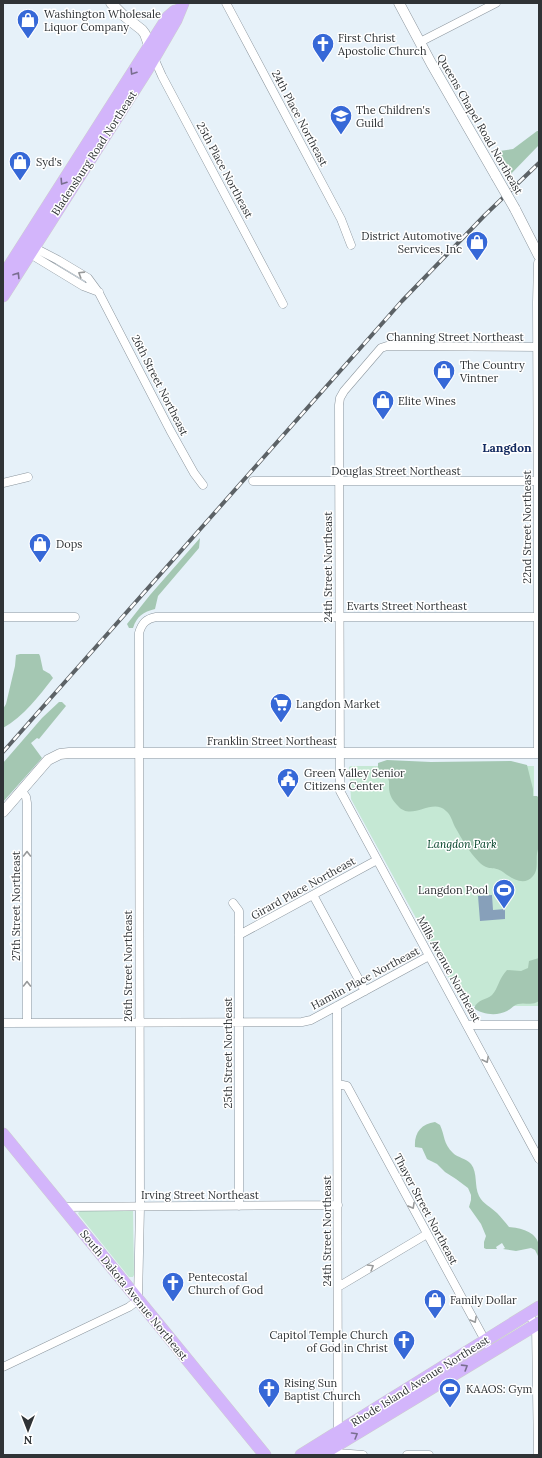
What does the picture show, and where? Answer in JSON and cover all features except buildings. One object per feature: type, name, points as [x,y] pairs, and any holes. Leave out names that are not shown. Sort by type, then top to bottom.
[{"type":"main road","name":"Bladensburg Road Northeast","points":[[84,159],[168,17],[181,5]]},
{"type":"main road","name":"Bladensburg Road Northeast","points":[[3,296],[27,248],[84,159],[154,58],[176,20],[181,5]]},
{"type":"main road","name":"Bladensburg Road Northeast","points":[[3,276],[27,248]]},
{"type":"main road","name":"South Dakota Avenue Northeast","points":[[4,1136],[265,1455]]},
{"type":"main road","name":"Rhode Island Avenue Northeast","points":[[301,1455],[539,1307]]},
{"type":"main road","name":"Rhode Island Avenue Northeast","points":[[321,1455],[338,1451],[491,1351],[537,1324]]},
{"type":"street","name":"25th Place Northeast","points":[[111,3],[146,34],[154,58],[173,96],[283,304]]},
{"type":"street","name":"24th Place Northeast","points":[[226,3],[341,219],[351,245]]},
{"type":"street","name":"Queens Chapel Road Northeast","points":[[399,3],[514,209],[538,260]]},
{"type":"street","points":[[420,42],[496,3]]},
{"type":"street","name":"26th Street Northeast","points":[[27,248],[83,286],[99,293],[170,430],[194,473],[203,485]]},
{"type":"street","name":"22nd Street Northeast","points":[[538,260],[536,276],[538,301],[538,753]]},
{"type":"street","name":"Channing Street Northeast","points":[[374,356],[381,348],[387,346],[538,347]]},
{"type":"street","name":"24th Street Northeast","points":[[340,791],[340,398],[344,391],[374,356]]},
{"type":"street","points":[[3,483],[28,477]]},
{"type":"street","name":"Douglas Street Northeast","points":[[253,482],[538,482]]},
{"type":"street","points":[[3,617],[74,617]]},
{"type":"street","name":"Evarts Street Northeast","points":[[139,633],[143,623],[153,617],[538,617]]},
{"type":"street","name":"26th Street Northeast","points":[[138,1300],[140,1206],[139,633]]},
{"type":"street","name":"Franklin Street Northeast","points":[[3,812],[48,760],[60,754],[69,752],[538,753]]},
{"type":"street","name":"27th Street Northeast","points":[[22,791],[26,797],[27,803],[27,1023]]},
{"type":"street","name":"Mills Avenue Northeast","points":[[340,791],[468,1025],[539,1159]]},
{"type":"street","name":"Girard Place Northeast","points":[[239,935],[377,860]]},
{"type":"street","points":[[313,895],[365,991]]},
{"type":"street","name":"25th Street Northeast","points":[[233,903],[239,911],[239,1206]]},
{"type":"street","name":"Hamlin Place Northeast","points":[[3,1023],[302,1022],[311,1020],[429,956]]},
{"type":"street","name":"24th Street Northeast","points":[[337,1006],[338,1451]]},
{"type":"street","points":[[468,1025],[539,1025]]},
{"type":"street","name":"Thayer Street Northeast","points":[[338,1084],[348,1086],[393,1172],[491,1351]]},
{"type":"street","name":"Irving Street Northeast","points":[[62,1207],[338,1205]]},
{"type":"street","points":[[338,1287],[427,1234]]},
{"type":"street","points":[[3,1367],[129,1308],[138,1300]]},
{"type":"street","points":[[528,1314],[537,1324],[538,1455]]},
{"type":"street","points":[[338,1451],[363,1455]]},
{"type":"street","points":[[407,1455],[429,1455]]},
{"type":"green space","points":[[539,131],[539,145],[508,177],[497,158],[497,154],[500,151],[513,149]]},
{"type":"green space","points":[[200,538],[199,548],[158,596],[155,609],[141,615],[136,620],[133,628],[129,628],[127,624],[150,595]]},
{"type":"green space","points":[[39,654],[43,670],[50,674],[53,678],[37,699],[18,718],[3,728],[3,709],[6,704],[15,666],[16,655]]},
{"type":"green space","points":[[59,702],[62,702],[66,706],[39,739],[37,738],[31,743],[42,758],[3,802],[3,763],[42,718]]},
{"type":"green space","points":[[387,760],[431,762],[511,761],[527,765],[533,789],[533,796],[537,796],[539,798],[539,847],[536,869],[533,876],[526,881],[522,881],[510,877],[500,870],[488,868],[482,865],[466,845],[449,814],[440,807],[428,807],[409,812],[398,806],[393,800],[389,790],[388,779],[378,767],[378,763]]},
{"type":"green space","name":"Langdon Park","points":[[534,766],[534,816],[539,819],[539,1006],[464,1006],[351,799],[349,767]]},
{"type":"green space","points":[[539,958],[539,1001],[534,1003],[518,1004],[499,1014],[481,1012],[474,1008],[480,1001],[492,995],[496,990],[502,976],[507,970],[521,971],[528,968],[529,961]]},
{"type":"green space","points":[[435,1122],[440,1125],[446,1143],[455,1155],[471,1164],[481,1199],[497,1213],[509,1227],[523,1229],[535,1236],[539,1245],[539,1258],[535,1250],[531,1248],[516,1251],[503,1249],[505,1248],[502,1243],[496,1247],[497,1249],[484,1248],[486,1236],[481,1224],[469,1207],[471,1195],[468,1188],[445,1172],[437,1164],[427,1159],[422,1148],[415,1147],[416,1137],[419,1130],[430,1123]]},
{"type":"green space","points":[[81,1210],[133,1211],[133,1277],[129,1277],[79,1215],[78,1213]]},
{"type":"water","points":[[492,895],[493,910],[505,909],[505,919],[480,921],[478,896]]},
{"type":"railway","points":[[3,752],[402,301],[485,215],[539,163]]},
{"type":"place","name":"Washington Wholesale Liquor Company","points":[[28,40]]},
{"type":"place","name":"First Christ Apostolic Church","points":[[323,64]]},
{"type":"place","name":"The Children's Guild","points":[[341,136]]},
{"type":"place","name":"Syd's","points":[[20,182]]},
{"type":"place","name":"District Automotive Services, Inc","points":[[477,262]]},
{"type":"place","name":"The Country Vintner","points":[[444,390]]},
{"type":"place","name":"Elite Wines","points":[[383,420]]},
{"type":"place","name":"Dops","points":[[40,564]]},
{"type":"place","name":"Langdon Market","points":[[281,724]]},
{"type":"place","name":"Green Valley Senior Citizens Center","points":[[288,798]]},
{"type":"place","name":"Langdon Pool","points":[[504,910]]},
{"type":"place","name":"Pentecostal Church of God","points":[[173,1302]]},
{"type":"place","name":"Family Dollar","points":[[435,1320]]},
{"type":"place","name":"Capitol Temple Church of God in Christ","points":[[404,1360]]},
{"type":"place","name":"Rising Sun Baptist Church","points":[[269,1408]]},
{"type":"place","name":"KAAOS: Gym","points":[[450,1408]]},
{"type":"district","name":"Langdon","points":[[507,447]]}]
